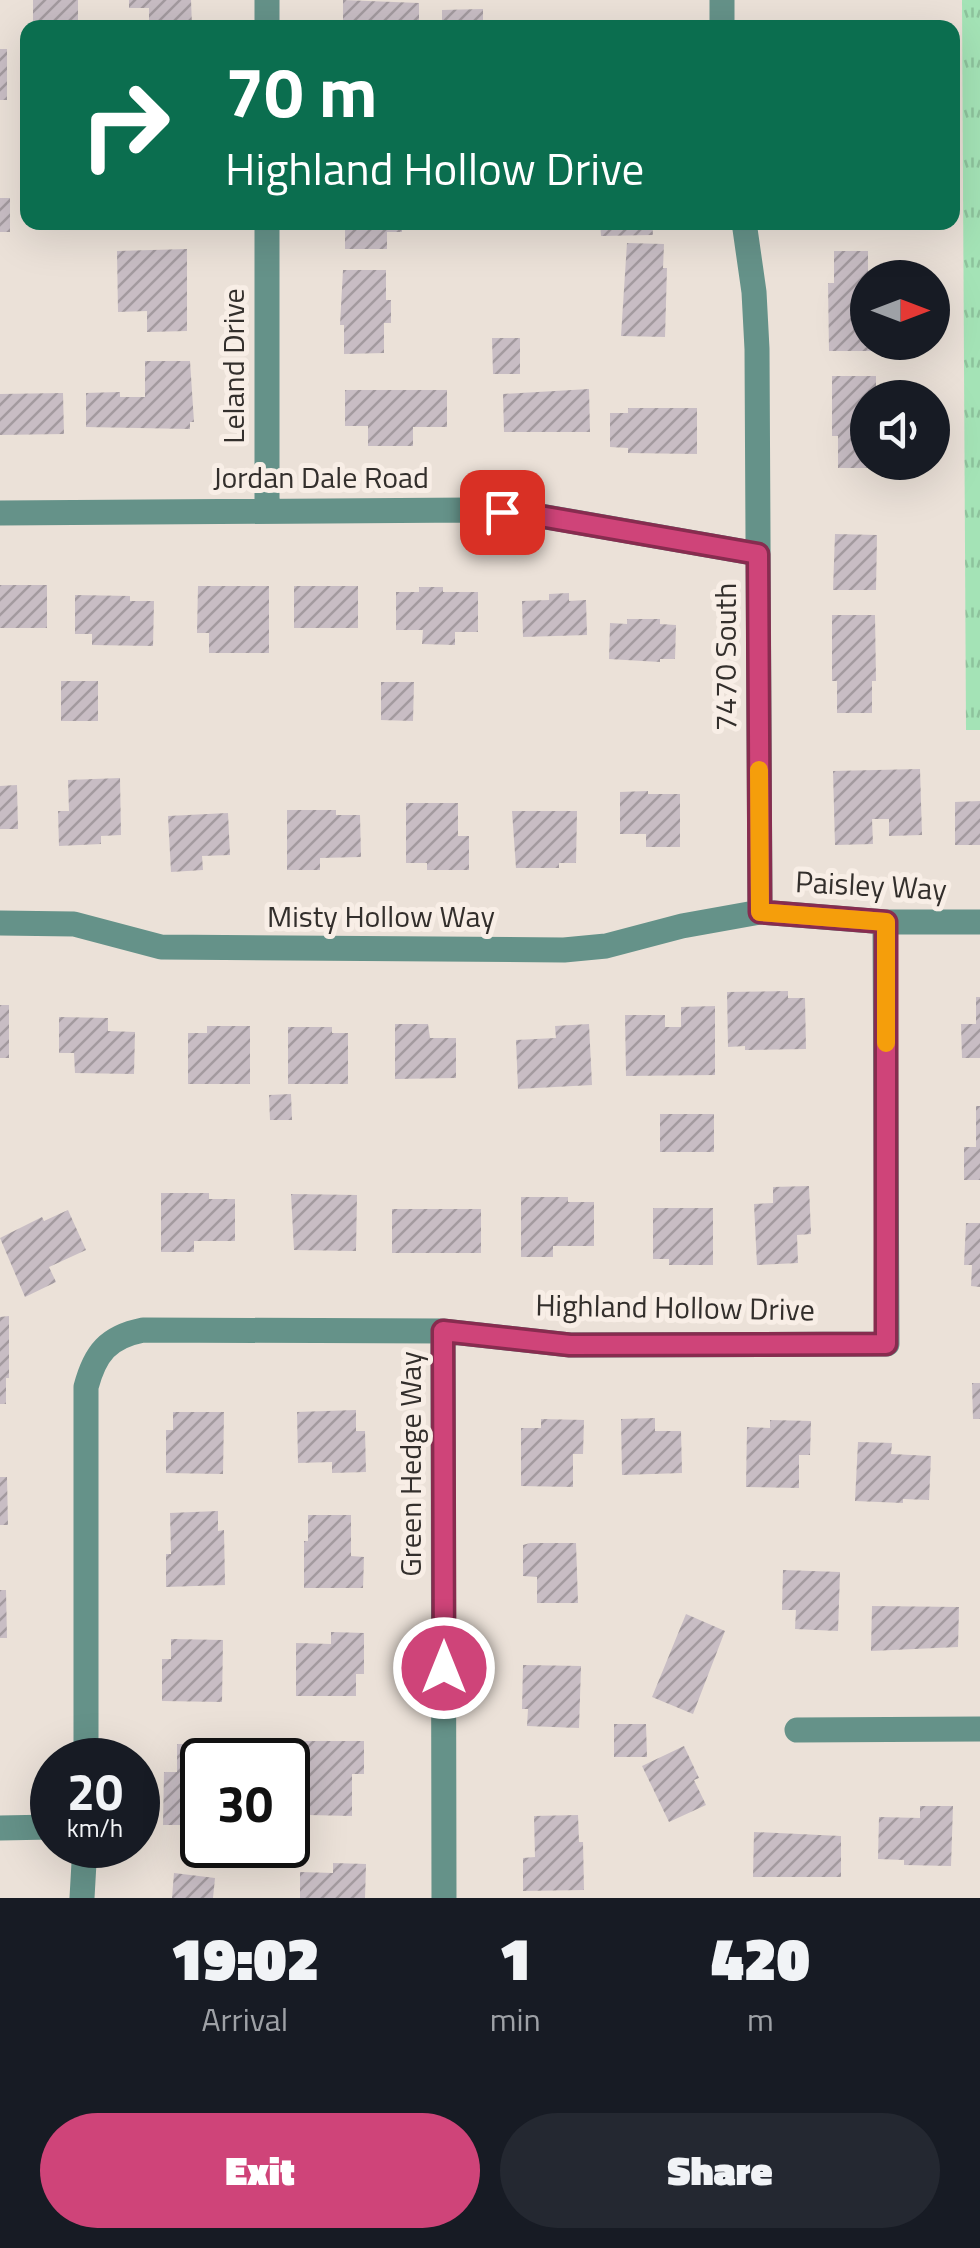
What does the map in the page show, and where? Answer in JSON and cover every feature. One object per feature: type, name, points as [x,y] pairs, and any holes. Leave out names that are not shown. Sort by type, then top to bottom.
[{"type":"street","name":"Leland Drive","points":[[267,230],[267,510]]},
{"type":"street","name":"7470 South","points":[[745,230],[756,330],[760,912]]},
{"type":"street","name":"Jordan Dale Road","points":[[0,513],[471,510],[534,515],[758,554]]},
{"type":"street","name":"Paisley Way","points":[[760,912],[886,922],[980,922]]},
{"type":"street","name":"Misty Hollow Way","points":[[0,923],[74,924],[161,947],[564,950],[606,946],[682,926],[760,912]]},
{"type":"street","name":"Highland Hollow Drive","points":[[86,1738],[86,1388],[93,1363],[105,1344],[122,1334],[143,1330],[443,1331],[570,1345],[886,1344],[886,922]]},
{"type":"street","name":"Green Hedge Way","points":[[443,1331],[444,1898]]},
{"type":"street","points":[[797,1730],[980,1729]]},
{"type":"street","points":[[0,1828],[30,1827]]},
{"type":"street","points":[[82,1898],[84,1868]]},
{"type":"green space","points":[[962,0],[980,0],[980,730],[966,730]]},
{"type":"building","points":[[33,0],[78,0],[78,20],[33,20]]},
{"type":"building","points":[[129,0],[191,0],[192,20],[149,20],[149,8],[129,8]]},
{"type":"building","points":[[343,0],[419,3],[419,20],[343,20]]},
{"type":"building","points":[[483,9],[483,20],[442,20],[442,10]]},
{"type":"building","points":[[0,49],[7,49],[7,100],[0,100]]},
{"type":"building","points":[[0,198],[10,198],[10,232],[0,232]]},
{"type":"building","points":[[345,230],[402,230],[387,232],[387,249],[345,249]]},
{"type":"building","points":[[601,230],[653,230],[653,235],[601,236]]},
{"type":"building","points":[[627,243],[664,244],[665,337],[621,336]]},
{"type":"building","points":[[187,249],[187,331],[147,332],[147,311],[118,312],[117,251]]},
{"type":"building","points":[[834,251],[868,251],[868,260],[850,260],[850,351],[829,351],[828,283],[834,283]]},
{"type":"building","points":[[343,270],[386,270],[391,323],[384,323],[384,353],[344,354],[344,325],[340,325]]},
{"type":"building","points":[[492,338],[520,338],[520,374],[493,374]]},
{"type":"building","points":[[145,361],[190,361],[194,422],[190,422],[190,429],[86,427],[86,393],[120,392],[120,397],[145,397]]},
{"type":"building","points":[[832,376],[876,376],[876,380],[850,380],[850,468],[838,468],[838,436],[832,436]]},
{"type":"building","points":[[589,389],[590,432],[504,432],[503,394]]},
{"type":"building","points":[[345,390],[447,390],[447,427],[413,427],[413,446],[368,446],[368,426],[345,426]]},
{"type":"building","points":[[63,393],[64,434],[0,435],[0,394]]},
{"type":"building","points":[[628,408],[697,408],[697,454],[628,453],[628,448],[610,447],[610,413],[628,413]]},
{"type":"building","points":[[835,534],[877,535],[876,590],[833,590]]},
{"type":"building","points":[[0,585],[47,585],[47,628],[0,628]]},
{"type":"building","points":[[198,586],[269,586],[269,653],[209,653],[209,633],[197,633]]},
{"type":"building","points":[[294,586],[358,586],[358,628],[294,628]]},
{"type":"building","points":[[419,587],[478,592],[478,632],[455,632],[455,645],[422,644],[423,630],[396,630],[396,592],[419,592]]},
{"type":"building","points":[[569,593],[569,601],[586,600],[587,635],[523,637],[522,601],[549,600],[549,594]]},
{"type":"building","points":[[75,595],[130,596],[130,601],[154,601],[153,646],[92,645],[92,634],[75,634]]},
{"type":"building","points":[[832,615],[875,615],[876,681],[872,681],[872,713],[837,713],[837,681],[832,681]]},
{"type":"building","points":[[627,619],[660,619],[660,624],[676,625],[675,659],[609,659],[610,623],[627,624]]},
{"type":"building","points":[[61,681],[98,681],[98,721],[61,721]]},
{"type":"building","points":[[381,682],[414,682],[413,721],[381,720]]},
{"type":"building","points":[[920,769],[922,835],[889,836],[889,819],[872,819],[873,844],[835,845],[833,771]]},
{"type":"building","points":[[120,778],[121,835],[101,836],[101,844],[59,846],[58,811],[69,811],[68,780]]},
{"type":"building","points":[[17,785],[18,829],[0,829],[0,786]]},
{"type":"building","points":[[620,792],[680,794],[680,847],[646,847],[646,834],[620,834]]},
{"type":"building","points":[[980,801],[980,845],[955,845],[955,802]]},
{"type":"building","points":[[406,803],[458,803],[458,836],[469,836],[469,870],[427,870],[427,863],[406,863]]},
{"type":"building","points":[[287,810],[336,810],[336,815],[360,815],[361,857],[320,858],[320,870],[287,870]]},
{"type":"building","points":[[512,811],[577,811],[576,863],[559,863],[559,868],[516,868]]},
{"type":"building","points":[[228,813],[230,855],[202,856],[203,870],[171,872],[168,816]]},
{"type":"building","points":[[788,991],[788,998],[805,998],[806,1049],[728,1047],[727,992]]},
{"type":"building","points":[[976,997],[980,997],[980,1058],[962,1058],[961,1024],[976,1024]]},
{"type":"building","points":[[0,1005],[9,1005],[9,1058],[0,1058]]},
{"type":"building","points":[[715,1006],[715,1075],[626,1076],[625,1015],[665,1015],[665,1027],[681,1027],[681,1007]]},
{"type":"building","points":[[59,1017],[108,1018],[108,1031],[135,1032],[134,1074],[75,1073],[74,1053],[59,1053]]},
{"type":"building","points":[[395,1024],[428,1024],[430,1038],[456,1038],[456,1078],[395,1079]]},
{"type":"building","points":[[589,1024],[592,1085],[518,1089],[516,1040],[556,1038],[555,1026]]},
{"type":"building","points":[[207,1026],[250,1026],[250,1084],[188,1084],[188,1033],[207,1033]]},
{"type":"building","points":[[288,1027],[332,1027],[332,1033],[348,1033],[348,1084],[288,1084]]},
{"type":"building","points":[[291,1094],[292,1120],[270,1120],[269,1095]]},
{"type":"building","points":[[976,1106],[980,1106],[980,1180],[964,1180],[964,1147],[976,1147]]},
{"type":"building","points":[[660,1114],[714,1114],[714,1152],[660,1152]]},
{"type":"building","points":[[809,1186],[811,1234],[797,1235],[798,1263],[757,1265],[754,1204],[773,1203],[773,1187]]},
{"type":"building","points":[[161,1193],[209,1193],[209,1199],[235,1199],[235,1241],[194,1241],[194,1252],[161,1252]]},
{"type":"building","points":[[291,1194],[357,1195],[356,1251],[294,1250]]},
{"type":"building","points":[[521,1197],[568,1197],[568,1202],[594,1202],[594,1246],[553,1246],[553,1257],[521,1257]]},
{"type":"building","points":[[653,1208],[713,1208],[713,1265],[669,1265],[669,1259],[653,1259]]},
{"type":"building","points":[[392,1209],[481,1209],[481,1253],[392,1253]]},
{"type":"building","points":[[68,1210],[86,1250],[49,1267],[56,1282],[25,1297],[0,1238],[42,1217],[44,1221]]},
{"type":"building","points":[[966,1223],[980,1223],[980,1287],[971,1286],[972,1265],[964,1265]]},
{"type":"building","points":[[9,1316],[9,1378],[6,1404],[0,1404],[0,1317]]},
{"type":"building","points":[[972,1383],[980,1383],[980,1419],[973,1419]]},
{"type":"building","points":[[356,1410],[356,1431],[365,1431],[366,1472],[332,1473],[332,1462],[298,1463],[297,1412]]},
{"type":"building","points":[[173,1412],[224,1412],[223,1474],[166,1473],[166,1430],[173,1430]]},
{"type":"building","points":[[655,1418],[655,1431],[681,1431],[682,1473],[622,1475],[621,1419]]},
{"type":"building","points":[[541,1419],[584,1420],[583,1454],[573,1454],[573,1487],[521,1486],[521,1428],[541,1428]]},
{"type":"building","points":[[770,1420],[811,1421],[810,1455],[799,1455],[799,1488],[746,1487],[747,1427],[770,1428]]},
{"type":"building","points":[[858,1442],[892,1443],[891,1454],[931,1456],[929,1500],[855,1501]]},
{"type":"building","points":[[0,1477],[7,1477],[8,1525],[0,1525]]},
{"type":"building","points":[[218,1511],[218,1531],[224,1530],[225,1585],[166,1587],[166,1554],[171,1554],[170,1513]]},
{"type":"building","points":[[308,1515],[351,1515],[351,1556],[364,1557],[363,1588],[304,1588]]},
{"type":"building","points":[[576,1543],[578,1603],[537,1603],[537,1577],[523,1576],[523,1545]]},
{"type":"building","points":[[783,1570],[840,1572],[838,1631],[795,1629],[796,1610],[782,1610]]},
{"type":"building","points":[[0,1590],[6,1590],[7,1638],[0,1638]]},
{"type":"building","points":[[872,1606],[959,1607],[958,1647],[871,1651]]},
{"type":"building","points":[[686,1614],[725,1631],[693,1714],[652,1697]]},
{"type":"building","points":[[331,1632],[364,1633],[364,1674],[356,1674],[356,1696],[296,1696],[296,1643],[331,1644]]},
{"type":"building","points":[[171,1639],[223,1640],[222,1702],[162,1701],[162,1659],[171,1659]]},
{"type":"building","points":[[523,1665],[581,1666],[579,1728],[527,1726],[528,1709],[522,1709]]},
{"type":"building","points":[[614,1724],[646,1724],[647,1757],[614,1757]]},
{"type":"building","points":[[310,1741],[364,1741],[364,1774],[352,1774],[352,1816],[310,1815]]},
{"type":"building","points":[[180,1744],[180,1825],[163,1825],[164,1772],[177,1772]]},
{"type":"building","points":[[684,1746],[706,1805],[669,1822],[642,1766]]},
{"type":"building","points":[[920,1806],[953,1806],[951,1866],[904,1865],[904,1860],[878,1859],[879,1817],[920,1818]]},
{"type":"building","points":[[578,1815],[584,1890],[523,1891],[523,1858],[535,1857],[534,1816]]},
{"type":"building","points":[[754,1832],[841,1836],[841,1877],[753,1877]]},
{"type":"building","points":[[333,1863],[366,1864],[365,1898],[300,1898],[300,1872],[333,1873]]},
{"type":"building","points":[[174,1873],[215,1878],[213,1898],[172,1898]]},
{"type":"slow traffic","points":[[759,770],[760,912],[886,922],[886,1043]]},
{"type":"route","points":[[444,1668],[443,1331],[570,1345],[886,1344],[886,922],[760,912],[758,554],[502,512]]}]
